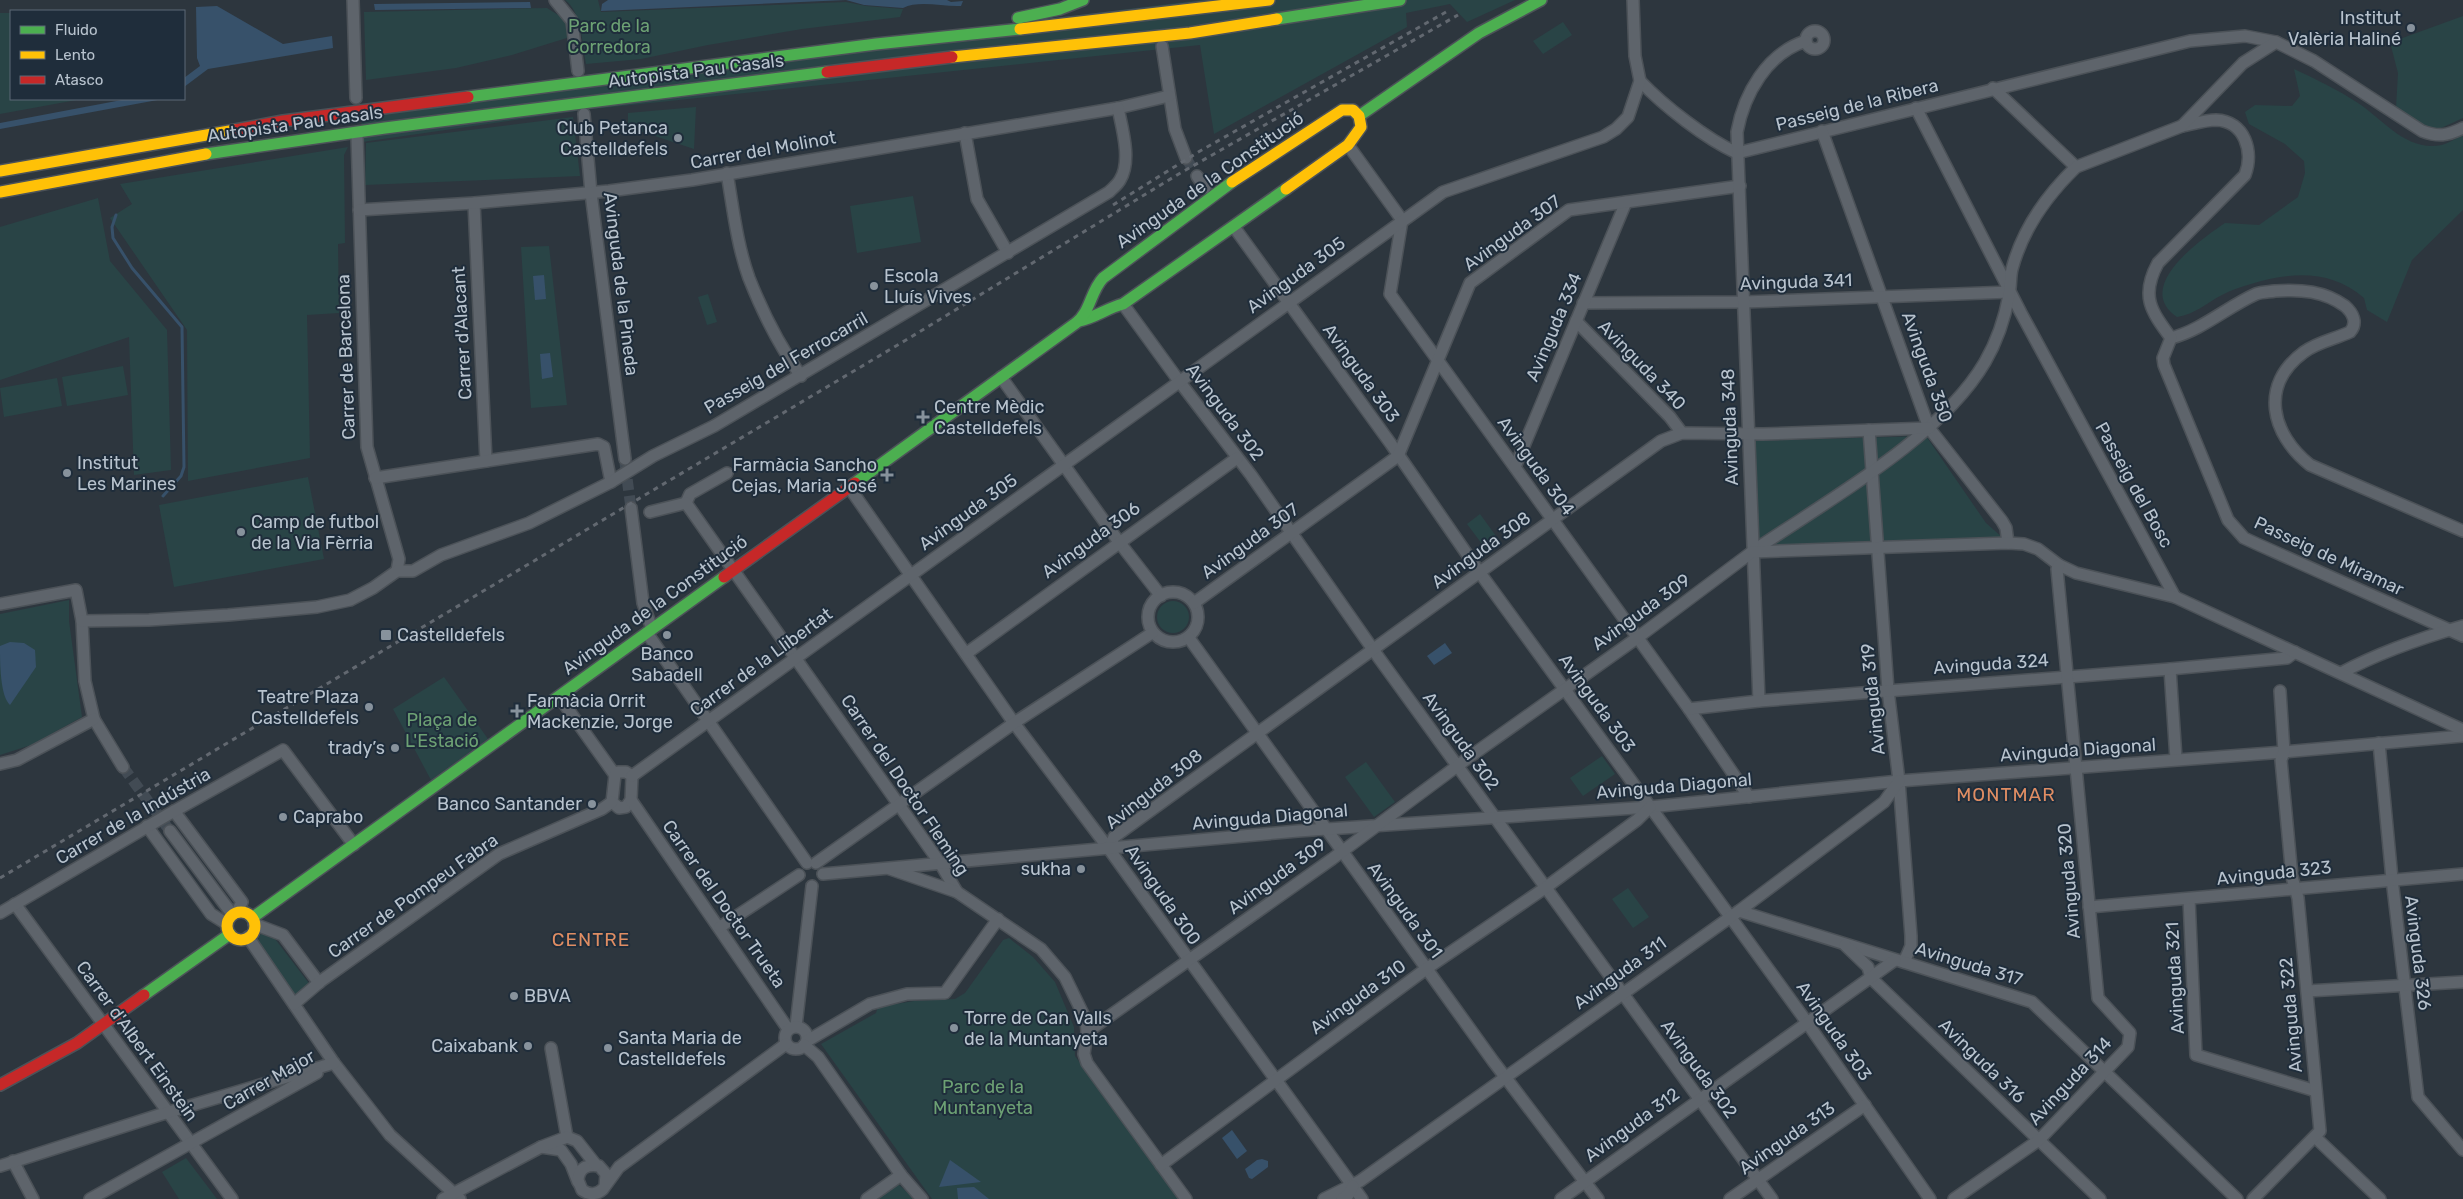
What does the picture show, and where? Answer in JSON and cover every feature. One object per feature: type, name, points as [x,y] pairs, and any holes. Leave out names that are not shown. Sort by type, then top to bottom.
[{"type":"main road","points":[[817,52],[984,25],[1060,10],[1083,0]]},
{"type":"main road","name":"Autopista Pau Casals","points":[[0,171],[284,121],[817,52],[1137,17],[1269,0]]},
{"type":"main road","name":"Autopista Pau Casals","points":[[2,192],[206,154],[385,128],[925,60],[1190,33],[1400,0]]},
{"type":"main road","points":[[1359,116],[1479,33],[1541,0]]},
{"type":"main road","name":"Avinguda de la Constitució","points":[[253,921],[354,845],[560,698],[602,664],[1080,321],[1086,312],[1096,284],[1219,190],[1342,110],[1354,110],[1359,116],[1361,127],[1348,145],[1123,304],[1107,308],[1090,319],[1080,321]]},
{"type":"main road","points":[[1201,204],[1204,188],[1219,190]]},
{"type":"main road","points":[[1091,298],[1096,305],[1107,308]]},
{"type":"main road","points":[[0,1085],[77,1043],[104,1025],[243,912],[253,921],[251,934],[248,938],[239,939],[232,921]]},
{"type":"street","points":[[353,0],[356,98]]},
{"type":"street","points":[[555,0],[572,21],[578,71]]},
{"type":"street","points":[[1633,0],[1635,56],[1640,81],[1650,92],[1720,145],[1737,153]]},
{"type":"street","name":"Passeig de la Ribera","points":[[1737,153],[1993,88],[2190,42],[2245,36],[2276,42],[2314,61],[2422,131],[2436,136],[2448,135],[2463,128]]},
{"type":"street","name":"Avinguda 348","points":[[1759,700],[1737,132],[1741,110],[1749,91],[1781,52],[1806,40]]},
{"type":"street","points":[[2182,126],[2243,63],[2276,42]]},
{"type":"street","points":[[1162,46],[1174,128],[1186,158]]},
{"type":"street","name":"Avinguda 305","points":[[910,575],[1443,192],[1603,137],[1616,129],[1628,116],[1640,81]]},
{"type":"street","points":[[1993,88],[2076,167],[2182,126],[2208,121],[2226,121],[2235,126],[2244,136],[2250,156],[2245,175],[2158,264],[2151,276],[2148,299],[2152,311],[2171,338],[2195,328],[2258,293],[2292,290],[2314,292],[2334,298],[2349,310],[2355,320],[2353,329],[2305,352],[2292,363],[2282,377],[2276,396],[2276,420],[2284,438],[2294,452],[2310,465],[2463,531]]},
{"type":"street","name":"Carrer del Molinot","points":[[359,210],[591,193],[964,134],[1118,108],[1169,96]]},
{"type":"street","name":"Passeig del Ferrocarril","points":[[393,575],[414,571],[441,556],[529,523],[611,482],[653,456],[714,426],[801,376],[1109,192],[1120,181],[1124,171],[1125,160],[1118,108]]},
{"type":"street","name":"Passeig del Bosc","points":[[1916,108],[2010,292],[2175,597]]},
{"type":"street","name":"Avinguda de la Pineda","points":[[584,114],[591,193],[625,459]]},
{"type":"street","name":"Avinguda 350","points":[[1822,131],[1929,428],[2002,521],[2006,528],[2008,542]]},
{"type":"street","points":[[964,134],[977,199],[1008,253]]},
{"type":"street","name":"Carrer de Barcelona","points":[[357,136],[367,447],[399,559],[393,575]]},
{"type":"street","points":[[1348,145],[1402,220]]},
{"type":"street","name":"Avinguda 309","points":[[1087,1032],[1342,852],[1373,827],[1637,638],[1752,552],[1871,471],[1929,428],[1964,392],[1985,362],[2004,317],[2014,263],[2025,236],[2040,205],[2076,167]]},
{"type":"street","points":[[727,173],[740,242],[749,277],[772,326],[801,376]]},
{"type":"street","points":[[1197,176],[1204,188]]},
{"type":"street","name":"Avinguda 307","points":[[1194,603],[1398,456],[1470,283],[1569,210],[1740,186]]},
{"type":"street","name":"Avinguda 334","points":[[1515,467],[1626,202]]},
{"type":"street","name":"Carrer d'Alacant","points":[[474,203],[486,461]]},
{"type":"street","name":"Avinguda 304","points":[[1402,220],[1389,288],[1390,294],[1689,709],[1749,797]]},
{"type":"street","name":"Avinguda 303","points":[[1234,227],[1480,573],[1650,807],[1734,914],[1930,1199]]},
{"type":"street","name":"Avinguda 341","points":[[1583,303],[1744,302],[2010,292]]},
{"type":"street","name":"Avinguda 302","points":[[1123,304],[1237,458],[1372,649],[1772,1199]]},
{"type":"street","name":"Avinguda 340","points":[[1576,321],[1670,417],[1682,433]]},
{"type":"street","name":"Passeig de Miramar","points":[[2171,338],[2163,358],[2164,366],[2228,520],[2236,530],[2257,544],[2463,636]]},
{"type":"street","points":[[1001,377],[1063,466],[1161,596]]},
{"type":"street","name":"Avinguda 308","points":[[1109,849],[1114,837],[1661,441],[1682,433],[1748,434],[1929,428]]},
{"type":"street","name":"Avinguda 319","points":[[1869,430],[1888,690],[1899,781],[1911,946],[1900,961]]},
{"type":"street","points":[[375,478],[598,444],[604,447],[611,482]]},
{"type":"street","name":"Avinguda 306","points":[[967,653],[1237,458]]},
{"type":"street","points":[[650,512],[686,503],[690,494],[727,473]]},
{"type":"street","name":"Avinguda 300","points":[[849,487],[967,653],[1014,723],[1109,849],[1188,961],[1362,1199]]},
{"type":"street","name":"Carrer del Doctor Fleming","points":[[686,503],[940,863],[957,892],[1041,950],[1064,977],[1086,1020],[1087,1032],[1084,1045],[1087,1063],[1186,1199]]},
{"type":"street","points":[[630,508],[643,603],[650,631],[708,721],[811,863],[821,868],[824,874],[821,881],[812,886],[806,885],[799,875]]},
{"type":"street","points":[[1752,552],[2008,542],[2024,544],[2038,549],[2059,565],[2076,573],[2175,597],[2463,730]]},
{"type":"street","name":"Avinguda 320","points":[[2059,565],[2057,569],[2066,676],[2098,998],[2130,1033]]},
{"type":"street","points":[[82,621],[149,620],[317,607],[350,600],[393,575]]},
{"type":"street","name":"Carrer de la Llibertat","points":[[632,776],[797,659],[910,575]]},
{"type":"street","points":[[0,604],[76,590],[82,621],[85,681],[94,719],[123,767]]},
{"type":"street","points":[[1177,592],[1188,597],[1194,603],[1198,617],[1189,638],[1175,641],[1162,640],[1152,633],[1148,621],[1151,608],[1161,596],[1177,592]]},
{"type":"street","points":[[2341,673],[2360,663],[2432,634],[2463,626]]},
{"type":"street","points":[[720,927],[799,875],[803,866],[811,863],[898,806],[1014,723],[1152,633]]},
{"type":"street","name":"Avinguda 301","points":[[1189,638],[1426,969],[1583,1182],[1598,1199]]},
{"type":"street","name":"Avinguda 324","points":[[1689,709],[1759,700],[2170,669],[2287,658],[2295,652]]},
{"type":"street","points":[[2170,669],[2176,760]]},
{"type":"street","points":[[2280,691],[2284,752]]},
{"type":"street","points":[[560,698],[615,775],[612,802],[619,808],[626,807],[631,800],[632,776],[626,772],[618,772],[615,775]]},
{"type":"street","points":[[0,764],[17,760],[94,719]]},
{"type":"street","name":"Avinguda Diagonal","points":[[824,874],[1326,829],[1650,807],[1899,781],[2284,752],[2463,736]]},
{"type":"street","name":"Avinguda 326","points":[[2379,743],[2392,879],[2418,1097],[2463,1150]]},
{"type":"street","name":"Carrer de la Indústria","points":[[0,913],[147,826],[283,750],[354,845]]},
{"type":"street","name":"Avinguda 322","points":[[2284,752],[2281,760],[2292,877],[2296,889],[2320,1131],[2315,1137]]},
{"type":"street","name":"Avinguda 311","points":[[1353,1186],[1734,914],[1880,806],[1899,781]]},
{"type":"street","name":"Carrer del Doctor Trueta","points":[[631,800],[792,1028]]},
{"type":"street","name":"Carrer de Pompeu Fabra","points":[[294,1004],[319,983],[500,854],[602,809],[612,802]]},
{"type":"street","name":"Avinguda 310","points":[[1161,1165],[1426,969],[1545,888],[1636,820],[1650,807]]},
{"type":"street","points":[[174,811],[242,902],[232,921]]},
{"type":"street","points":[[147,826],[211,914],[232,921]]},
{"type":"street","points":[[170,831],[232,921]]},
{"type":"street","name":"Avinguda Diagonal","points":[[888,868],[957,892]]},
{"type":"street","name":"Avinguda 323","points":[[2089,907],[2463,874]]},
{"type":"street","points":[[812,886],[792,1028],[784,1037],[786,1044],[796,1049],[870,1004],[907,994],[945,992],[998,919]]},
{"type":"street","name":"Avinguda 321","points":[[2189,899],[2196,1055],[2316,1091]]},
{"type":"street","name":"Carrer d'Albert Einstein","points":[[15,904],[232,1199]]},
{"type":"street","name":"Avinguda 317","points":[[1734,914],[1845,944],[2032,1002],[2104,1074],[2237,1199]]},
{"type":"street","points":[[253,921],[283,935],[319,983]]},
{"type":"street","points":[[248,938],[334,1063],[390,1135],[452,1197],[541,1147],[568,1137],[577,1141],[607,1178],[599,1193]]},
{"type":"street","name":"Avinguda 316","points":[[1845,944],[1868,968],[1871,978],[2100,1199]]},
{"type":"street","name":"Avinguda 312","points":[[1560,1199],[1807,1022],[1871,978],[1900,961]]},
{"type":"street","points":[[2307,991],[2463,982]]},
{"type":"street","points":[[792,1028],[805,1032],[806,1043],[818,1057],[901,1175],[922,1199]]},
{"type":"street","name":"Avinguda 314","points":[[1954,1199],[2039,1140],[2128,1047],[2130,1033]]},
{"type":"street","points":[[541,1147],[561,1150],[571,1164],[582,1191],[589,1194],[599,1193],[619,1167],[786,1044]]},
{"type":"street","points":[[551,1048],[568,1137]]},
{"type":"street","points":[[0,1166],[167,1112],[334,1063]]},
{"type":"street","name":"Carrer Major","points":[[90,1199],[334,1063]]},
{"type":"street","name":"Avinguda 313","points":[[1730,1199],[1865,1105]]},
{"type":"street","points":[[2253,1199],[2315,1137],[2380,1199]]},
{"type":"street","points":[[13,1161],[33,1199]]},
{"type":"street","points":[[582,1191],[578,1175],[584,1168],[619,1167]]},
{"type":"street","points":[[867,1199],[901,1175]]},
{"type":"street","points":[[1324,1199],[1335,1192],[1353,1186]]},
{"type":"street","points":[[1342,1199],[1348,1195],[1353,1186]]},
{"type":"green space","name":"Parc de la Corredora","points":[[565,0],[598,0],[601,12],[846,2],[866,6],[903,9],[900,17],[802,29],[641,59],[586,64],[578,20],[571,5]]},
{"type":"green space","points":[[1200,0],[1515,0],[1467,22],[1450,4],[1406,13],[1407,27],[1214,134],[1200,45],[584,110],[362,142],[361,104]]},
{"type":"green space","name":"Parc de la Corredora","points":[[547,8],[566,20],[570,37],[512,55],[456,68],[366,80],[364,12]]},
{"type":"green space","points":[[0,13],[10,13],[10,100],[77,100],[0,114]]},
{"type":"green space","points":[[2463,16],[2463,118],[2439,129],[2426,126],[2396,108],[2398,73],[2391,46],[2397,40]]},
{"type":"green space","points":[[1563,22],[1572,35],[1543,54],[1533,41]]},
{"type":"green space","points":[[2294,69],[2350,98],[2396,133],[2417,144],[2429,146],[2442,145],[2463,135],[2463,210],[2412,260],[2387,322],[2367,310],[2364,298],[2351,289],[2338,282],[2310,276],[2280,277],[2244,286],[2225,293],[2184,316],[2177,317],[2165,305],[2162,292],[2166,279],[2187,252],[2225,223],[2259,225],[2298,197],[2305,173],[2304,161],[2285,144],[2249,124],[2245,112],[2255,105],[2292,106],[2300,96]]},
{"type":"green space","name":"Club Petanca Castelldefels","points":[[696,107],[694,149],[628,127],[628,113]]},
{"type":"green space","points":[[573,117],[580,176],[365,185],[366,143]]},
{"type":"green space","points":[[348,147],[344,155],[345,243],[338,244],[339,313],[307,315],[310,458],[188,481],[187,330],[110,218],[132,204],[120,184]]},
{"type":"green space","points":[[913,196],[921,242],[857,253],[850,206]]},
{"type":"green space","points":[[98,198],[110,261],[167,330],[171,470],[134,475],[129,337],[0,380],[0,227]]},
{"type":"green space","points":[[549,246],[567,405],[531,408],[521,247]]},
{"type":"green space","points":[[708,294],[717,322],[707,325],[698,297]]},
{"type":"green space","points":[[123,366],[128,395],[67,406],[62,377]]},
{"type":"green space","points":[[57,378],[62,406],[4,417],[0,388]]},
{"type":"green space","points":[[1926,436],[1986,523],[2003,538],[1758,547],[1754,441]]},
{"type":"green space","name":"Camp de futbol de la Via Fèrria","points":[[308,477],[324,559],[174,587],[159,505]]},
{"type":"green space","points":[[1480,514],[1501,543],[1488,552],[1467,524]]},
{"type":"green space","points":[[69,600],[69,621],[82,717],[31,745],[0,755],[0,614]]},
{"type":"green space","points":[[1173,601],[1179,602],[1184,606],[1188,611],[1188,623],[1184,628],[1179,632],[1173,633],[1167,632],[1162,628],[1158,623],[1157,617],[1158,611],[1162,606],[1167,602]]},
{"type":"green space","name":"Plaça de L'Estació","points":[[444,677],[488,739],[431,780],[393,709]]},
{"type":"green space","points":[[1602,756],[1615,774],[1583,796],[1570,778]]},
{"type":"green space","points":[[1366,762],[1395,802],[1374,817],[1345,777]]},
{"type":"green space","points":[[1628,888],[1649,917],[1633,928],[1612,899]]},
{"type":"green space","points":[[262,932],[272,935],[308,982],[309,984],[297,995],[292,994],[256,943]]},
{"type":"green space","name":"Parc de la Muntanyeta","points":[[1009,938],[1033,957],[1055,982],[1074,1027],[1075,1056],[1180,1199],[932,1199],[821,1044],[876,1013],[878,1007],[914,1001],[955,999],[965,993],[1003,940]]},
{"type":"green space","points":[[186,1158],[217,1199],[179,1199],[162,1172]]},
{"type":"green space","points":[[899,1185],[915,1199],[875,1199],[893,1186]]},
{"type":"water","points":[[608,0],[846,0],[601,11],[602,4]]},
{"type":"water","points":[[846,0],[963,1],[961,6],[916,4],[903,8],[864,5]]},
{"type":"water","points":[[530,2],[531,8],[375,10],[374,4]]},
{"type":"water","points":[[217,6],[283,44],[332,36],[333,48],[208,69],[185,86],[185,77],[200,66],[197,58],[196,7]]},
{"type":"water","points":[[122,100],[158,100],[0,129],[0,123]]},
{"type":"water","points":[[544,275],[546,299],[535,300],[533,276]]},
{"type":"water","points":[[550,353],[553,377],[542,379],[540,354]]},
{"type":"water","points":[[10,642],[24,643],[35,650],[36,667],[10,705],[2,687],[0,646]]},
{"type":"water","points":[[1445,643],[1452,653],[1434,665],[1427,656]]},
{"type":"water","points":[[1232,1130],[1247,1151],[1237,1159],[1222,1138]]},
{"type":"water","points":[[950,1160],[981,1182],[939,1187]]},
{"type":"water","points":[[1257,1160],[1268,1161],[1268,1167],[1252,1179],[1249,1178],[1245,1169]]},
{"type":"water","points":[[974,1187],[989,1199],[958,1199],[957,1188]]},
{"type":"waterway","points":[[116,215],[112,227],[113,238],[132,268],[182,327],[184,467],[181,476],[163,496]]},
{"type":"tunnel","points":[[1186,158],[1197,176]]},
{"type":"tunnel","points":[[625,463],[631,508]]},
{"type":"tunnel","points":[[123,767],[170,831]]},
{"type":"railway","points":[[1113,205],[1200,151],[1446,12]]},
{"type":"railway","points":[[0,878],[906,340],[1177,175],[1458,15]]},
{"type":"traffic: fast","points":[[1018,18],[1060,9],[1083,0]]},
{"type":"traffic: fast","points":[[1277,19],[1400,0]]},
{"type":"traffic: fast","points":[[1359,116],[1479,33],[1541,0]]},
{"type":"traffic: fast","points":[[468,97],[876,44],[1020,29]]},
{"type":"traffic: fast","points":[[206,154],[385,128],[827,72]]},
{"type":"traffic: fast","points":[[855,483],[1076,323],[1085,313],[1095,289],[1103,278],[1232,182]]},
{"type":"traffic: fast","points":[[1079,321],[1123,304],[1286,189]]},
{"type":"traffic: fast","points":[[252,918],[724,577]]},
{"type":"traffic: fast","points":[[144,995],[230,934]]},
{"type":"traffic: slow","points":[[1020,29],[1269,0]]},
{"type":"traffic: slow","points":[[952,57],[1190,33],[1277,19]]},
{"type":"traffic: slow","points":[[1232,182],[1342,110],[1353,110],[1359,116],[1361,127],[1348,145],[1286,189]]},
{"type":"traffic: slow","points":[[0,171],[235,130]]},
{"type":"traffic: slow","points":[[0,192],[206,154]]},
{"type":"traffic: slow","points":[[241,912],[251,916],[255,926],[251,936],[241,940],[231,936],[227,926],[231,916],[241,912]]},
{"type":"traffic: jam","points":[[827,72],[952,57]]},
{"type":"traffic: jam","points":[[235,130],[283,121],[468,97]]},
{"type":"traffic: jam","points":[[724,577],[855,483]]},
{"type":"traffic: jam","points":[[0,1085],[77,1043],[144,995]]},
{"type":"place","name":"Institut Valèria Haliné","points":[[2411,28]]},
{"type":"place","name":"Club Petanca Castelldefels","points":[[678,138]]},
{"type":"place","name":"Escola Lluís Vives","points":[[874,286]]},
{"type":"place","name":"Centre Mèdic Castelldefels","points":[[923,417]]},
{"type":"place","name":"Institut Les Marines","points":[[67,473]]},
{"type":"place","name":"Farmàcia Sancho Cejas, Maria José","points":[[887,475]]},
{"type":"place","name":"Camp de futbol de la Via Fèrria","points":[[241,532]]},
{"type":"place","name":"Castelldefels","points":[[386,635]]},
{"type":"place","name":"Banco Sabadell","points":[[667,635]]},
{"type":"place","name":"Teatre Plaza Castelldefels","points":[[369,707]]},
{"type":"place","name":"Farmàcia Orrit Mackenzie, Jorge","points":[[517,711]]},
{"type":"place","name":"trady’s","points":[[395,748]]},
{"type":"place","name":"Banco Santander","points":[[592,804]]},
{"type":"place","name":"Caprabo","points":[[283,817]]},
{"type":"place","name":"sukha","points":[[1081,869]]},
{"type":"place","name":"BBVA","points":[[514,996]]},
{"type":"place","name":"Torre de Can Valls de la Muntanyeta","points":[[954,1028]]},
{"type":"place","name":"Caixabank","points":[[528,1046]]},
{"type":"place","name":"Santa Maria de Castelldefels","points":[[608,1048]]},
{"type":"district","name":"MONTMAR","points":[[2006,794]]},
{"type":"district","name":"CENTRE","points":[[591,939]]}]
